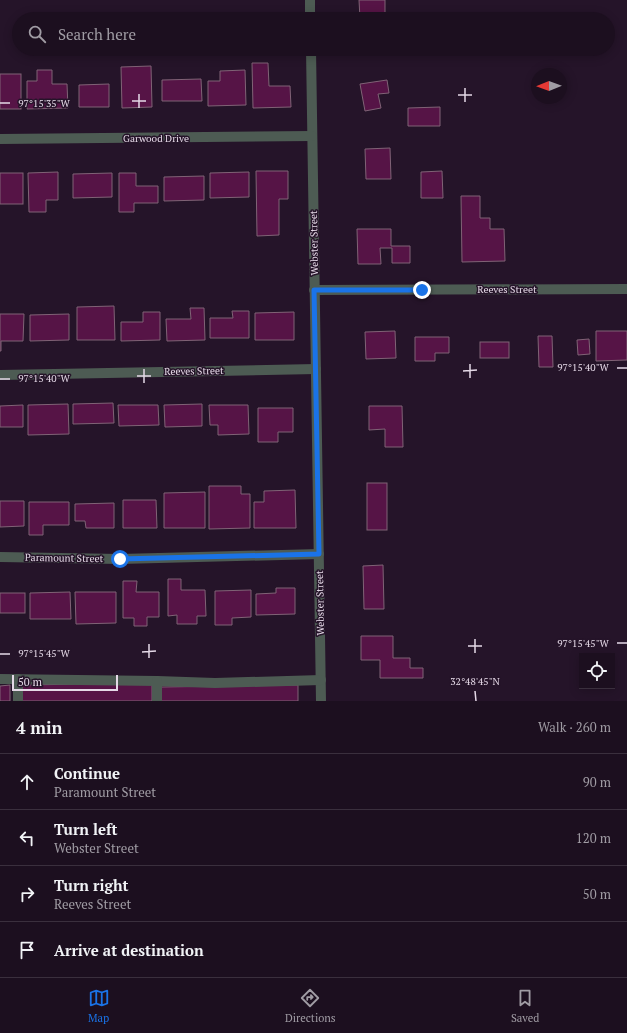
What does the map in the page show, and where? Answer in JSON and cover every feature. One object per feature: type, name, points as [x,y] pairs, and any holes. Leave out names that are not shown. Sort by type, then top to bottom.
[{"type":"street","points":[[310,0],[310,12]]},
{"type":"street","name":"Webster Street","points":[[311,56],[321,701]]},
{"type":"street","name":"Garwood Drive","points":[[0,139],[312,136]]},
{"type":"street","name":"Reeves Street","points":[[314,290],[627,289]]},
{"type":"street","name":"Reeves Street","points":[[0,375],[316,369]]},
{"type":"street","name":"Paramount Street","points":[[0,557],[120,559],[319,554]]},
{"type":"street","points":[[0,679],[216,683],[321,680]]},
{"type":"street","points":[[18,679],[18,701]]},
{"type":"street","points":[[157,681],[158,701]]},
{"type":"building","points":[[359,0],[385,0],[385,12],[360,12]]},
{"type":"building","points":[[252,63],[268,63],[269,86],[290,86],[291,107],[253,108]]},
{"type":"building","points":[[151,66],[152,107],[122,108],[121,67]]},
{"type":"building","points":[[37,70],[52,70],[52,84],[67,84],[68,108],[27,109],[27,81],[37,81]]},
{"type":"building","points":[[245,70],[246,105],[208,106],[208,81],[220,81],[220,71]]},
{"type":"building","points":[[0,74],[21,74],[21,109],[0,109]]},
{"type":"building","points":[[201,79],[202,101],[162,101],[162,80]]},
{"type":"building","points":[[387,80],[389,93],[378,94],[381,108],[365,111],[360,84]]},
{"type":"building","points":[[109,84],[109,107],[79,107],[79,85]]},
{"type":"building","points":[[440,107],[440,126],[408,126],[408,108]]},
{"type":"building","points":[[390,148],[391,179],[366,179],[365,149]]},
{"type":"building","points":[[256,171],[288,171],[288,199],[279,199],[279,235],[257,236]]},
{"type":"building","points":[[442,171],[443,198],[421,198],[421,172]]},
{"type":"building","points":[[58,172],[58,200],[46,200],[46,212],[29,212],[28,173]]},
{"type":"building","points":[[249,172],[249,197],[210,198],[210,173]]},
{"type":"building","points":[[0,173],[23,173],[23,204],[0,204]]},
{"type":"building","points":[[112,173],[112,197],[73,198],[73,174]]},
{"type":"building","points":[[119,173],[136,173],[136,186],[158,186],[158,203],[134,203],[134,212],[119,212]]},
{"type":"building","points":[[204,176],[204,200],[164,201],[164,177]]},
{"type":"building","points":[[461,196],[480,196],[480,218],[490,218],[490,229],[504,229],[505,261],[462,262]]},
{"type":"building","points":[[357,229],[391,229],[391,246],[410,246],[410,263],[392,263],[392,248],[380,248],[381,264],[358,264]]},
{"type":"building","points":[[114,306],[115,340],[77,340],[77,307]]},
{"type":"building","points":[[190,308],[204,308],[205,340],[167,341],[166,319],[191,319]]},
{"type":"building","points":[[232,311],[249,311],[249,338],[210,338],[210,318],[233,318]]},
{"type":"building","points":[[143,312],[160,312],[160,340],[121,341],[121,322],[143,322]]},
{"type":"building","points":[[294,312],[294,340],[255,340],[255,313]]},
{"type":"building","points":[[0,314],[24,314],[23,341],[1,341],[1,351],[0,351]]},
{"type":"building","points":[[69,314],[69,340],[30,341],[30,315]]},
{"type":"building","points":[[395,331],[396,358],[366,359],[365,332]]},
{"type":"building","points":[[596,331],[627,331],[627,360],[596,361]]},
{"type":"building","points":[[538,336],[552,336],[553,367],[539,367]]},
{"type":"building","points":[[415,337],[449,337],[449,353],[435,353],[435,361],[415,361]]},
{"type":"building","points":[[589,339],[590,354],[578,355],[577,340]]},
{"type":"building","points":[[480,342],[509,342],[509,358],[480,358]]},
{"type":"building","points":[[113,403],[114,423],[73,424],[73,404]]},
{"type":"building","points":[[68,404],[69,434],[28,435],[28,405]]},
{"type":"building","points":[[202,404],[202,426],[165,427],[164,405]]},
{"type":"building","points":[[23,405],[23,427],[0,427],[0,406]]},
{"type":"building","points":[[118,405],[158,405],[159,425],[119,426]]},
{"type":"building","points":[[209,405],[248,405],[249,434],[218,435],[218,425],[210,425]]},
{"type":"building","points":[[369,406],[402,406],[403,447],[385,447],[385,429],[369,430]]},
{"type":"building","points":[[258,408],[293,408],[293,432],[278,432],[278,442],[258,442]]},
{"type":"building","points":[[367,483],[387,483],[387,530],[367,530]]},
{"type":"building","points":[[209,486],[241,486],[241,494],[250,494],[250,528],[209,529]]},
{"type":"building","points":[[295,490],[296,528],[254,528],[254,502],[264,502],[264,491]]},
{"type":"building","points":[[205,492],[205,528],[164,528],[164,493]]},
{"type":"building","points":[[123,500],[156,500],[157,528],[123,528]]},
{"type":"building","points":[[0,501],[24,501],[24,526],[0,527]]},
{"type":"building","points":[[29,502],[69,502],[69,525],[43,525],[43,535],[29,535]]},
{"type":"building","points":[[114,503],[114,528],[86,528],[85,521],[75,521],[75,504]]},
{"type":"building","points":[[383,565],[384,609],[364,609],[363,566]]},
{"type":"building","points":[[168,579],[181,579],[181,590],[205,590],[206,616],[197,616],[197,624],[177,624],[177,615],[168,616]]},
{"type":"building","points":[[123,581],[137,581],[136,592],[159,592],[159,617],[147,617],[147,626],[134,626],[134,618],[123,618]]},
{"type":"building","points":[[276,588],[295,588],[295,614],[256,615],[256,594],[276,593]]},
{"type":"building","points":[[251,590],[251,617],[232,618],[232,625],[215,625],[215,591]]},
{"type":"building","points":[[70,592],[71,619],[30,619],[30,593]]},
{"type":"building","points":[[75,592],[116,592],[116,623],[76,624]]},
{"type":"building","points":[[0,593],[25,593],[25,613],[0,613]]},
{"type":"building","points":[[361,636],[393,636],[393,658],[410,658],[410,668],[423,668],[423,678],[380,678],[380,660],[361,660]]},
{"type":"building","points":[[152,683],[152,701],[22,701],[22,685]]},
{"type":"building","points":[[10,685],[10,701],[0,701],[0,686]]},
{"type":"building","points":[[298,685],[298,701],[161,701],[161,687]]},
{"type":"route","points":[[120,559],[319,554],[314,290],[422,290]]}]
